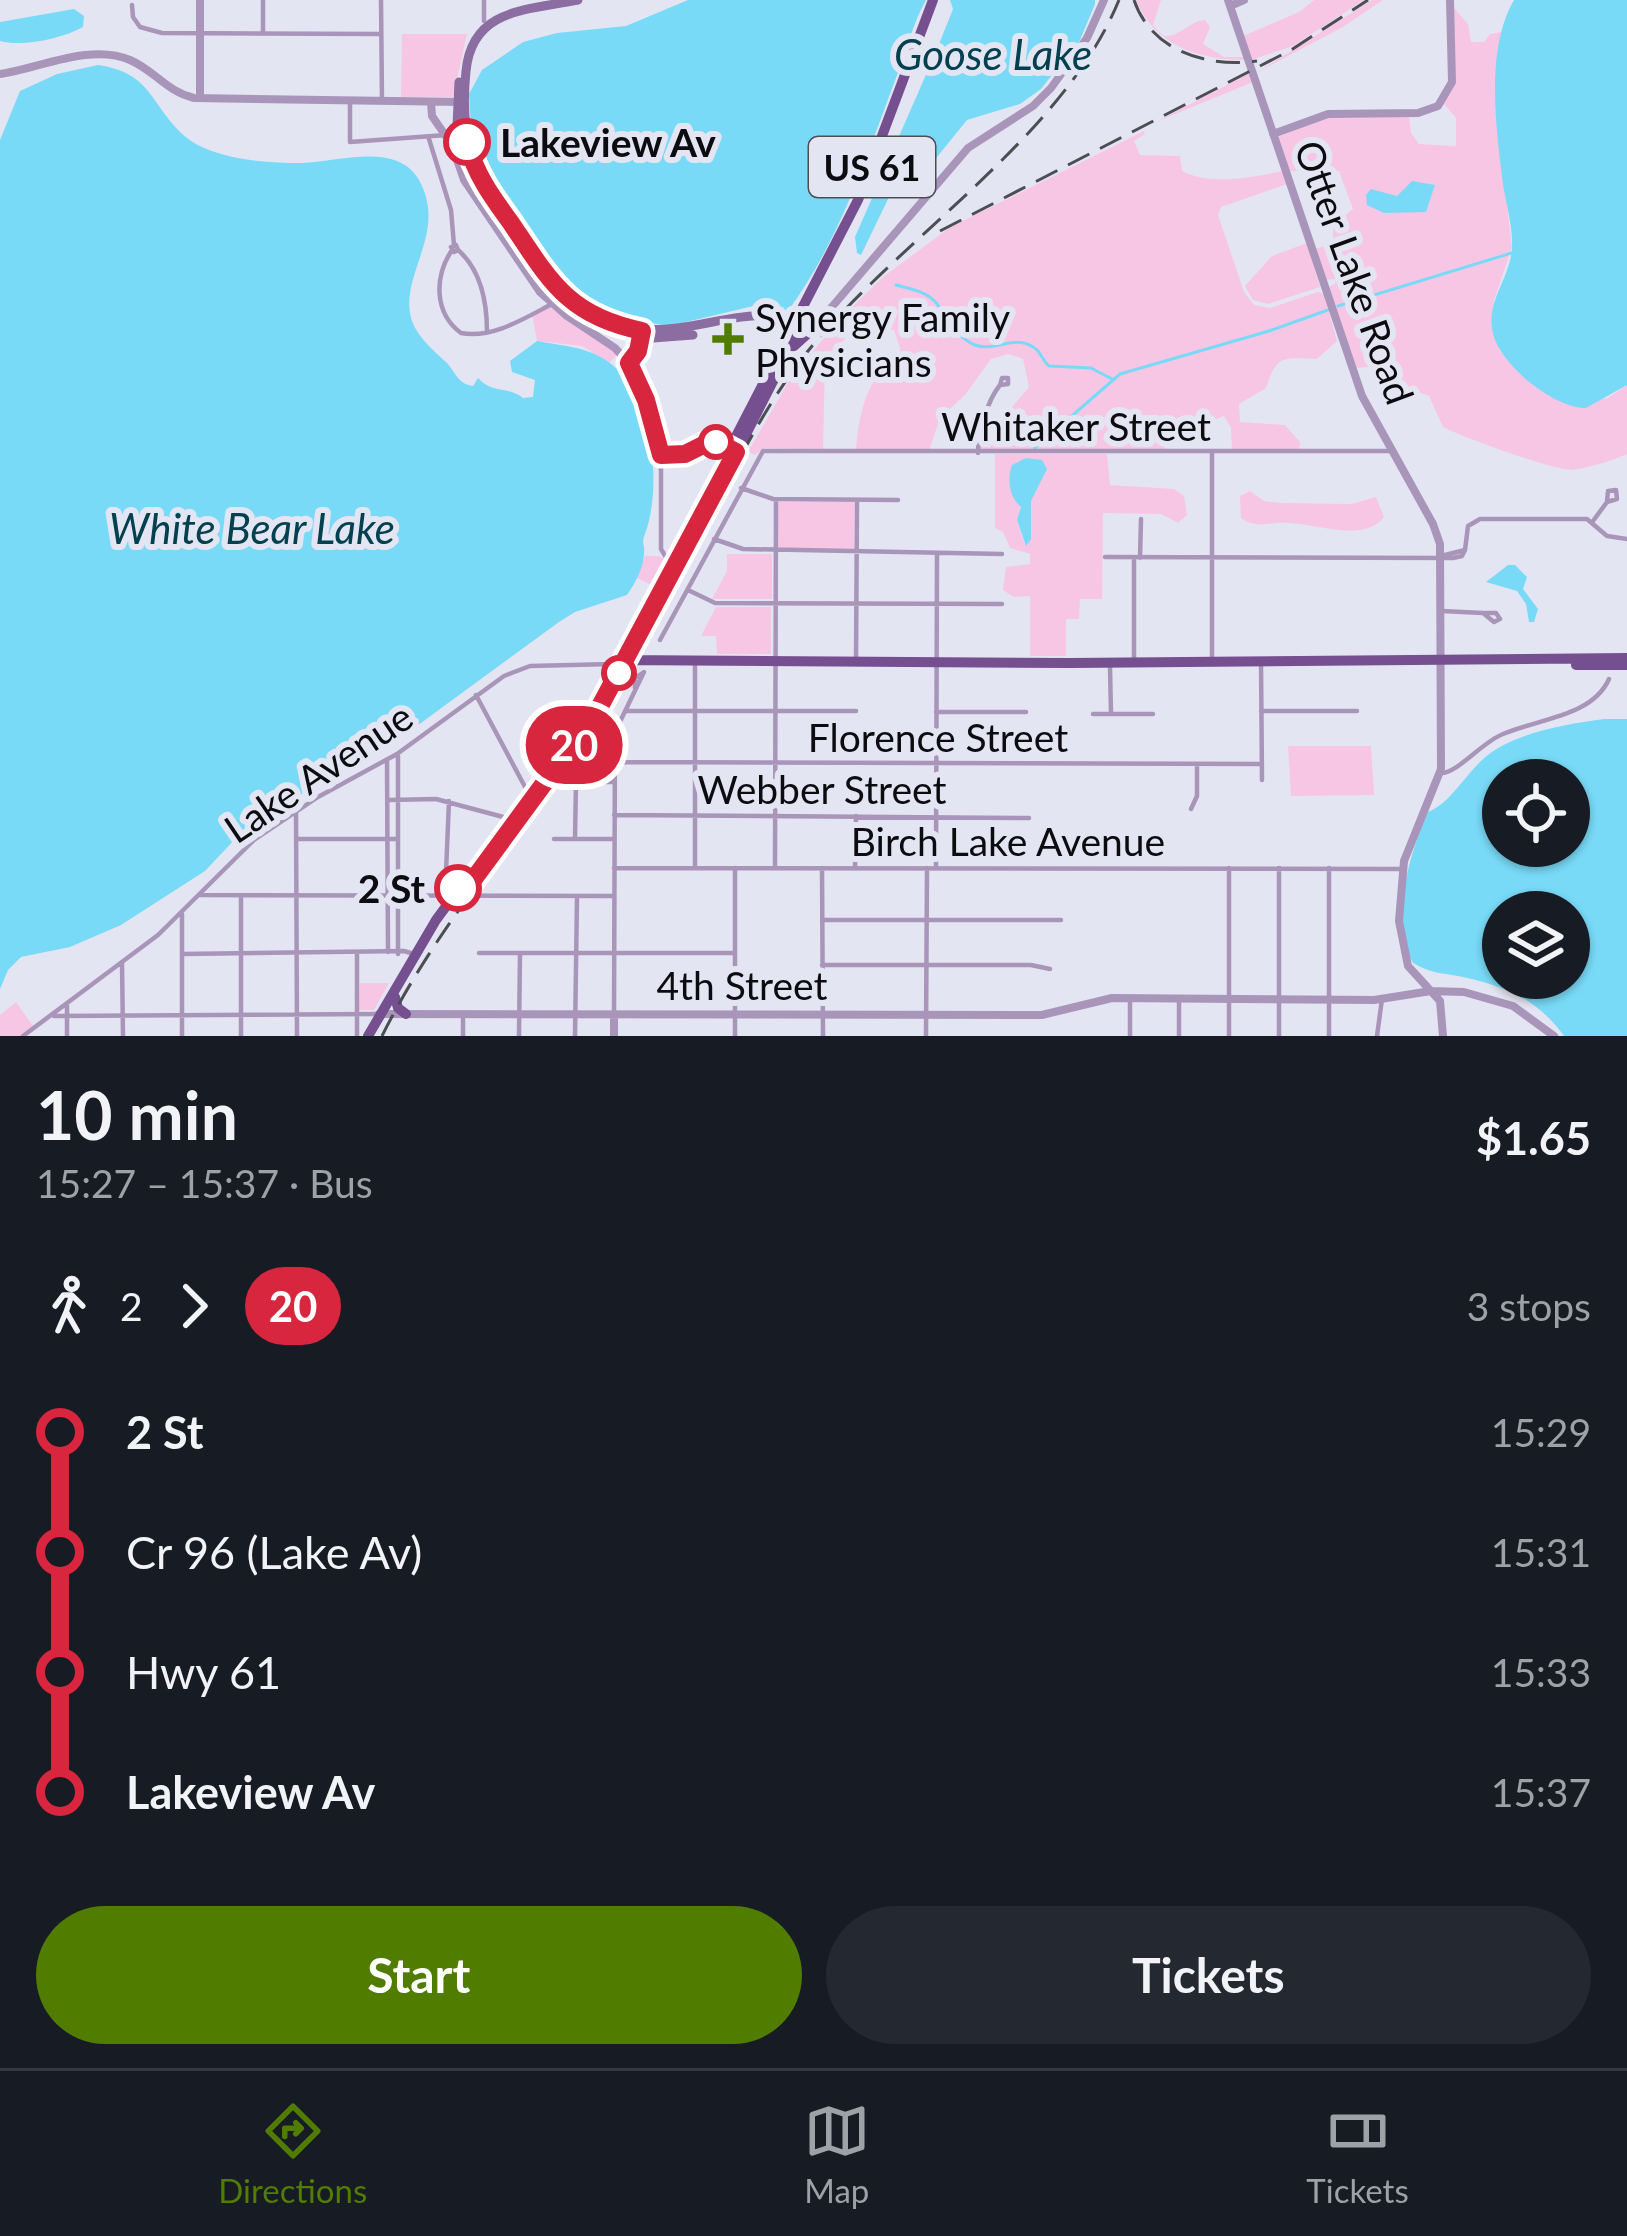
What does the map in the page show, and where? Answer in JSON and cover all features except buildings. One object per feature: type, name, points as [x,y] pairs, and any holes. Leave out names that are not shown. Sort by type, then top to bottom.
[{"type":"main road","points":[[556,0],[484,21],[465,46],[460,102],[459,139],[470,170],[536,273],[572,309],[606,327],[639,334],[763,314],[796,326]]},
{"type":"main road","points":[[460,102],[468,55],[480,31],[498,19],[543,3],[578,0]]},
{"type":"main road","name":"US 61","points":[[454,896],[586,728],[622,662],[865,185],[935,0]]},
{"type":"main road","name":"US 61","points":[[371,1036],[454,896],[530,797],[638,641],[731,451],[788,353],[796,326]]},
{"type":"main road","points":[[788,353],[814,328]]},
{"type":"main road","points":[[638,641],[637,652],[647,659]]},
{"type":"main road","points":[[622,662],[714,660]]},
{"type":"main road","points":[[622,662],[1627,661]]},
{"type":"main road","name":"US 61","points":[[382,1014],[411,962]]},
{"type":"main road","points":[[395,997],[406,1014]]},
{"type":"street","points":[[200,0],[200,98]]},
{"type":"street","points":[[263,0],[263,33]]},
{"type":"street","points":[[381,0],[382,100]]},
{"type":"street","points":[[484,0],[484,21]]},
{"type":"street","points":[[796,326],[814,328],[968,148],[1033,106],[1051,88],[1087,38],[1104,0]]},
{"type":"street","points":[[1229,3],[1244,0]]},
{"type":"street","points":[[1272,131],[1337,113],[1421,112],[1439,105],[1453,79],[1450,0]]},
{"type":"street","name":"Otter Lake Road","points":[[1229,3],[1360,390],[1435,527],[1442,556],[1441,773],[1402,869],[1399,921],[1403,952],[1416,977],[1442,1006],[1443,1036]]},
{"type":"street","points":[[133,5],[133,17],[142,28],[200,34],[381,34]]},
{"type":"street","points":[[0,74],[111,55],[142,66],[174,92],[200,98],[460,102]]},
{"type":"street","points":[[350,100],[350,142],[446,136]]},
{"type":"street","points":[[431,102],[432,116],[446,136],[467,187],[552,304],[627,360],[646,400],[661,455],[661,553],[670,564]]},
{"type":"street","points":[[429,139],[451,210],[455,248],[438,287],[444,312],[461,333],[487,333],[552,304]]},
{"type":"street","points":[[455,248],[469,261],[487,304],[487,333]]},
{"type":"street","points":[[627,360],[636,356],[639,334]]},
{"type":"street","points":[[978,453],[987,402],[1000,386]]},
{"type":"street","points":[[661,455],[685,454],[713,440],[731,451]]},
{"type":"street","points":[[704,446],[731,451]]},
{"type":"street","name":"Whitaker Street","points":[[741,488],[760,452],[1391,451]]},
{"type":"street","points":[[1212,453],[1212,661]]},
{"type":"street","points":[[660,640],[741,488],[776,500],[898,500]]},
{"type":"street","points":[[775,868],[776,500]]},
{"type":"street","points":[[856,500],[856,661]]},
{"type":"street","points":[[1593,521],[1607,502]]},
{"type":"street","points":[[1134,661],[1141,519]]},
{"type":"street","points":[[1105,557],[1456,558],[1465,550],[1468,527],[1476,519],[1593,521],[1607,536],[1627,539]]},
{"type":"street","points":[[715,539],[737,548],[1002,554]]},
{"type":"street","points":[[936,868],[937,553]]},
{"type":"street","points":[[688,590],[715,603],[1002,604]]},
{"type":"street","points":[[1442,613],[1483,613]]},
{"type":"street","points":[[1110,661],[1111,714]]},
{"type":"street","points":[[1261,661],[1262,781]]},
{"type":"street","name":"Lake Avenue","points":[[23,1036],[182,914],[248,845],[296,811],[398,754],[513,671],[622,662]]},
{"type":"street","points":[[695,663],[695,867]]},
{"type":"street","points":[[1441,773],[1452,772],[1495,737],[1583,706],[1604,690],[1609,679]]},
{"type":"street","points":[[614,1036],[615,732],[635,688]]},
{"type":"street","points":[[476,695],[530,797]]},
{"type":"street","points":[[625,711],[856,711]]},
{"type":"street","points":[[1262,711],[1357,711]]},
{"type":"street","points":[[936,712],[1026,712]]},
{"type":"street","points":[[1093,714],[1153,714]]},
{"type":"street","points":[[567,718],[580,724]]},
{"type":"street","points":[[398,754],[398,952],[411,962]]},
{"type":"street","points":[[387,760],[388,952]]},
{"type":"street","name":"Florence Street","points":[[614,762],[1262,764]]},
{"type":"street","points":[[1191,809],[1197,796],[1197,764]]},
{"type":"street","points":[[575,838],[576,782],[614,782]]},
{"type":"street","points":[[389,800],[449,802],[510,819]]},
{"type":"street","points":[[449,802],[454,896]]},
{"type":"street","points":[[296,811],[297,1036]]},
{"type":"street","name":"Webber Street","points":[[614,815],[1029,818]]},
{"type":"street","points":[[855,868],[856,816]]},
{"type":"street","points":[[297,839],[398,838]]},
{"type":"street","points":[[554,838],[614,839]]},
{"type":"street","name":"Birch Lake Avenue","points":[[614,868],[1402,869]]},
{"type":"street","points":[[734,868],[735,1036]]},
{"type":"street","points":[[822,868],[823,1036]]},
{"type":"street","points":[[926,868],[926,1036]]},
{"type":"street","points":[[1229,868],[1229,1036]]},
{"type":"street","points":[[1279,868],[1279,1036]]},
{"type":"street","points":[[1329,868],[1329,1036]]},
{"type":"street","points":[[200,896],[614,896]]},
{"type":"street","points":[[241,897],[241,1036]]},
{"type":"street","points":[[575,1036],[577,897]]},
{"type":"street","points":[[182,914],[182,1036]]},
{"type":"street","points":[[822,920],[1061,920]]},
{"type":"street","points":[[357,952],[357,1036]]},
{"type":"street","points":[[182,954],[398,952],[411,962]]},
{"type":"street","points":[[479,953],[734,953]]},
{"type":"street","points":[[519,1036],[520,953]]},
{"type":"street","points":[[122,964],[123,1036]]},
{"type":"street","points":[[822,965],[1031,964],[1051,969]]},
{"type":"street","name":"4th Street","points":[[50,1016],[1042,1015],[1130,998],[1382,999],[1431,991],[1471,992],[1500,999],[1554,1036]]},
{"type":"street","points":[[1130,998],[1130,1036]]},
{"type":"street","points":[[1179,998],[1179,1036]]},
{"type":"street","points":[[1377,1036],[1382,999]]},
{"type":"street","points":[[67,1003],[67,1036]]},
{"type":"street","points":[[463,1036],[464,1015]]},
{"type":"shaded area","points":[[1136,0],[1161,0],[1153,25],[1163,36],[1144,16]]},
{"type":"shaded area","points":[[1314,0],[1364,0],[1293,46],[1251,60],[1243,36],[1299,12]]},
{"type":"shaded area","points":[[1372,0],[1383,0],[1256,73]]},
{"type":"shaded area","points":[[1454,8],[1468,24],[1471,42],[1484,42],[1490,34],[1502,32],[1499,139],[1512,247],[1491,324],[1500,351],[1564,403],[1608,398],[1627,385],[1627,454],[1615,459],[1571,470],[1507,452],[1443,427],[1429,396],[1405,387],[1381,366],[1355,368],[1328,287],[1336,279],[1325,280],[1315,249],[1333,243],[1333,225],[1353,209],[1339,171],[1289,171],[1278,137],[1332,116],[1409,115],[1411,133],[1419,144],[1456,146],[1456,118],[1444,104],[1455,80]]},
{"type":"shaded area","points":[[1205,20],[1210,27],[1203,44],[1224,57],[1246,60],[1212,57],[1196,53],[1163,36]]},
{"type":"shaded area","points":[[402,34],[467,34],[453,97],[401,97]]},
{"type":"shaded area","points":[[1250,73],[1253,82],[1156,122]]},
{"type":"shaded area","points":[[1144,131],[1134,141],[1140,155],[1180,156],[1182,171],[1193,176],[1231,179],[1283,171],[1287,184],[1221,207],[1218,215],[1244,292],[1254,305],[1270,308],[1324,294],[1337,341],[1317,359],[1283,360],[1266,388],[1239,404],[1240,422],[1285,425],[1300,442],[1299,452],[1232,452],[1231,428],[1224,416],[1204,424],[1168,425],[1164,451],[980,449],[988,414],[1001,420],[1029,387],[1023,359],[1009,354],[991,359],[965,395],[940,418],[929,451],[856,450],[869,391],[879,373],[899,366],[900,348],[894,330],[856,327],[846,313],[883,277],[949,228]]},
{"type":"shaded area","points":[[1307,243],[1320,287],[1268,304],[1253,300],[1245,286],[1272,256]]},
{"type":"shaded area","points":[[552,304],[620,352],[609,363],[582,346],[537,341],[532,314]]},
{"type":"shaded area","points":[[843,315],[853,329],[825,363],[823,449],[748,452],[790,379]]},
{"type":"shaded area","points":[[995,454],[1107,454],[1110,485],[1174,489],[1184,496],[1187,515],[1178,523],[1161,514],[1103,513],[1102,599],[1080,599],[1079,619],[1066,619],[1066,656],[1030,656],[1030,596],[1014,597],[1003,590],[1006,567],[1030,564],[1030,554],[1010,548],[1003,532],[995,528]],"holes":[[[1029,458],[1025,545],[1017,520],[1021,506],[1010,480],[1012,465]]]},
{"type":"shaded area","points":[[1250,491],[1264,501],[1281,503],[1352,504],[1376,497],[1384,517],[1353,531],[1252,524],[1241,518],[1240,496]]},
{"type":"shaded area","points":[[778,502],[854,502],[854,551],[778,550]]},
{"type":"shaded area","points":[[727,554],[772,554],[772,599],[712,599],[727,571]]},
{"type":"shaded area","points":[[645,556],[667,561],[655,587],[637,578]]},
{"type":"shaded area","points":[[716,607],[771,607],[771,654],[717,654],[716,636],[701,636]]},
{"type":"shaded area","points":[[1288,746],[1371,746],[1374,795],[1291,796]]},
{"type":"shaded area","points":[[360,983],[389,983],[374,1010],[359,1010]]},
{"type":"shaded area","points":[[16,1002],[33,1026],[21,1036],[0,1036],[0,1015]]},
{"type":"water","name":"Goose Lake","points":[[688,0],[926,0],[838,224],[788,311],[762,304],[669,326],[614,317],[582,301],[552,273],[491,184],[472,142],[469,94],[482,70],[523,42],[557,33],[626,26]]},
{"type":"water","name":"Goose Lake","points":[[950,0],[1095,0],[1095,4],[1080,40],[1041,89],[1020,104],[967,120],[933,162],[904,166],[861,255],[855,237],[935,54],[953,9]]},
{"type":"water","points":[[1514,0],[1627,0],[1627,385],[1586,408],[1546,394],[1508,361],[1494,337],[1494,303],[1512,248],[1498,139],[1496,65]]},
{"type":"water","points":[[74,9],[84,16],[83,27],[74,31],[31,42],[0,41],[0,22]]},
{"type":"water","name":"White Bear Lake","points":[[98,65],[141,83],[187,138],[218,153],[286,163],[382,157],[409,168],[427,200],[428,218],[409,304],[418,333],[464,383],[473,386],[478,378],[523,398],[533,397],[535,380],[512,372],[510,361],[537,341],[582,350],[612,364],[632,388],[648,428],[653,496],[642,564],[627,595],[559,622],[395,742],[238,836],[205,871],[121,925],[70,947],[21,957],[8,970],[0,989],[0,140],[20,91],[57,74]]},
{"type":"water","points":[[1412,181],[1435,185],[1426,212],[1384,213],[1367,205],[1371,189],[1397,196]]},
{"type":"water","points":[[1026,458],[1042,460],[1047,469],[1031,501],[1031,539],[1026,546],[1017,520],[1021,507],[1009,482],[1012,465]]},
{"type":"water","points":[[1515,565],[1527,577],[1523,589],[1538,609],[1534,622],[1529,622],[1526,604],[1517,591],[1486,582]]},
{"type":"water","points":[[1627,719],[1627,1036],[1564,1036],[1523,999],[1590,999],[1590,891],[1482,891],[1482,982],[1419,966],[1406,946],[1405,888],[1428,812],[1450,797],[1482,760],[1482,867],[1590,867],[1590,759],[1483,759],[1507,743],[1539,731]]},
{"type":"waterway","points":[[1338,306],[1515,252]]},
{"type":"waterway","points":[[896,285],[928,296],[968,342],[983,347],[1015,342],[1031,345],[1049,366],[1091,368],[1112,379]]},
{"type":"waterway","points":[[1035,448],[1120,374],[1328,310]]},
{"type":"railway","points":[[382,1036],[438,940],[632,668],[781,387],[846,309],[1021,141],[1093,50],[1119,0]]},
{"type":"railway","points":[[1134,0],[1153,32],[1183,52],[1219,62],[1257,61]]},
{"type":"railway","points":[[940,231],[1291,50],[1368,0]]},
{"type":"bus line","name":"20","points":[[458,888],[453,896],[462,895],[598,710],[736,452],[713,440],[691,453],[661,455],[646,400],[629,363],[638,351],[642,331],[594,317],[550,283],[483,184],[467,142]]},
{"type":"place","name":"Lakeview Av","points":[[467,142]]},
{"type":"place","name":"Synergy Family Physicians","points":[[728,339]]},
{"type":"place","name":"2 St","points":[[458,888]]}]
